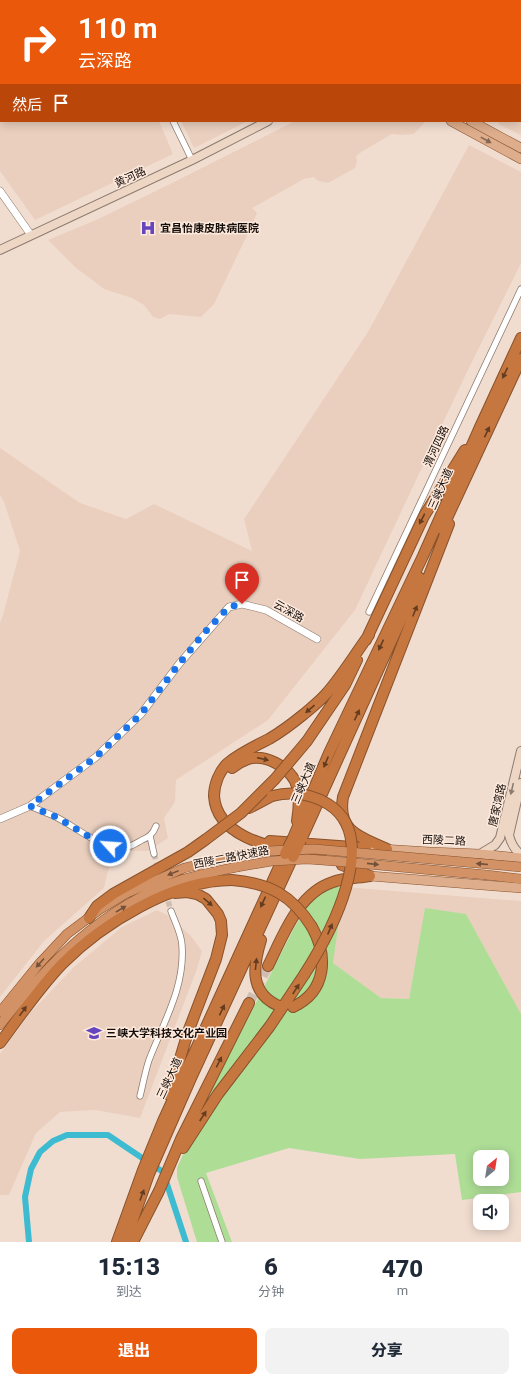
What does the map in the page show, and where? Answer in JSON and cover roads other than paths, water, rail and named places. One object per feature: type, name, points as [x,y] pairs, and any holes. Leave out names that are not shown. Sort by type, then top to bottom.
[{"type":"highway","name":"三峡大道","points":[[297,839],[329,753],[423,556],[521,338]]},
{"type":"highway","name":"三峡大道","points":[[162,1133],[163,1121],[297,839],[521,359]]},
{"type":"highway","points":[[241,813],[274,779],[307,741],[345,685],[424,516],[480,427]]},
{"type":"highway","points":[[387,849],[349,830],[343,819],[341,810],[343,798],[366,736],[438,556],[464,482]]},
{"type":"highway","points":[[369,635],[326,694],[291,724],[238,756],[226,765],[219,774],[214,794],[215,805],[220,818],[234,830],[251,840],[330,860],[370,876]]},
{"type":"highway","points":[[297,839],[299,813],[298,794],[295,782],[285,769],[273,762],[258,758],[249,758],[229,769],[222,780],[219,795],[225,816],[234,825],[248,834],[264,840],[366,848]]},
{"type":"highway","points":[[89,918],[97,906],[112,894],[188,852],[241,813],[262,800],[272,796],[300,793],[323,800],[331,805],[345,821],[350,833],[351,858],[346,883],[335,918],[327,937],[304,976],[270,1026],[214,1099],[167,1173]]},
{"type":"highway","name":"西陵二路快速路","points":[[0,1012],[39,964],[67,934],[125,894],[184,868],[238,855],[268,851],[314,849],[521,867]]},
{"type":"highway","name":"三峡大道","points":[[117,1242],[162,1133],[190,1078],[283,881],[289,855]]},
{"type":"highway","name":"西陵二路快速路","points":[[0,1025],[30,987],[57,959],[98,925],[119,910],[152,892],[191,877],[272,861],[330,860],[486,875],[518,880]]},
{"type":"highway","points":[[268,966],[293,917],[308,896],[319,888],[333,882],[370,876]]},
{"type":"highway","points":[[0,1043],[38,992],[62,964],[108,926],[158,898],[181,888],[213,880],[232,880],[260,884],[280,893],[298,908],[312,927],[317,936],[322,953],[321,971],[314,988],[307,997],[293,1007]]},
{"type":"highway","points":[[278,1006],[270,1003],[260,990],[255,979],[255,964],[264,932],[283,881]]},
{"type":"highway","points":[[158,898],[174,893],[187,892],[196,894],[206,899],[214,908],[221,921],[222,927],[220,945],[188,1032],[174,1076],[163,1121]]},
{"type":"highway","points":[[133,1242],[160,1191],[184,1132],[249,1003]]},
{"type":"highway","name":"三峡大道","points":[[125,1242],[146,1172]]},
{"type":"main road","name":"黄河路","points":[[0,250],[192,160],[266,122]]},
{"type":"main road","points":[[454,122],[521,159]]},
{"type":"main road","points":[[473,122],[521,148]]},
{"type":"main road","name":"唐家湾路","points":[[480,854],[495,845],[500,838],[521,751]]},
{"type":"main road","name":"唐家湾路","points":[[521,783],[509,835],[515,850],[521,854]]},
{"type":"main road","name":"西陵二路","points":[[366,848],[480,854],[521,858]]},
{"type":"main road","points":[[418,851],[403,855],[400,859],[400,869],[403,873],[409,876],[424,880]]},
{"type":"main road","points":[[370,876],[521,888]]},
{"type":"street","points":[[173,122],[192,160]]},
{"type":"street","points":[[0,191],[31,235]]},
{"type":"street","name":"渭河四路","points":[[369,612],[521,289]]},
{"type":"street","name":"云深路","points":[[0,819],[30,806],[96,757],[141,714],[179,664],[229,607],[242,604],[266,610],[317,639]]},
{"type":"street","points":[[30,806],[56,817],[88,836],[110,846],[124,848],[150,836],[154,832],[156,826]]},
{"type":"street","points":[[150,836],[154,854]]},
{"type":"street","points":[[140,1096],[150,1060],[178,988],[183,964],[182,944],[171,911]]},
{"type":"street","points":[[201,1181],[222,1242]]},
{"type":"waterway","points":[[29,1242],[25,1197],[31,1169],[40,1152],[53,1141],[67,1135],[108,1135],[163,1172],[186,1242]]},
{"type":"tunnel","points":[[154,854],[159,871]]},
{"type":"tunnel","points":[[166,893],[171,911]]},
{"type":"tunnel","points":[[249,1003],[268,966]]},
{"type":"place","name":"宜昌怡康皮肤病医院","points":[[148,228]]},
{"type":"place","name":"三峡大学科技文化产业园","points":[[94,1033]]}]
